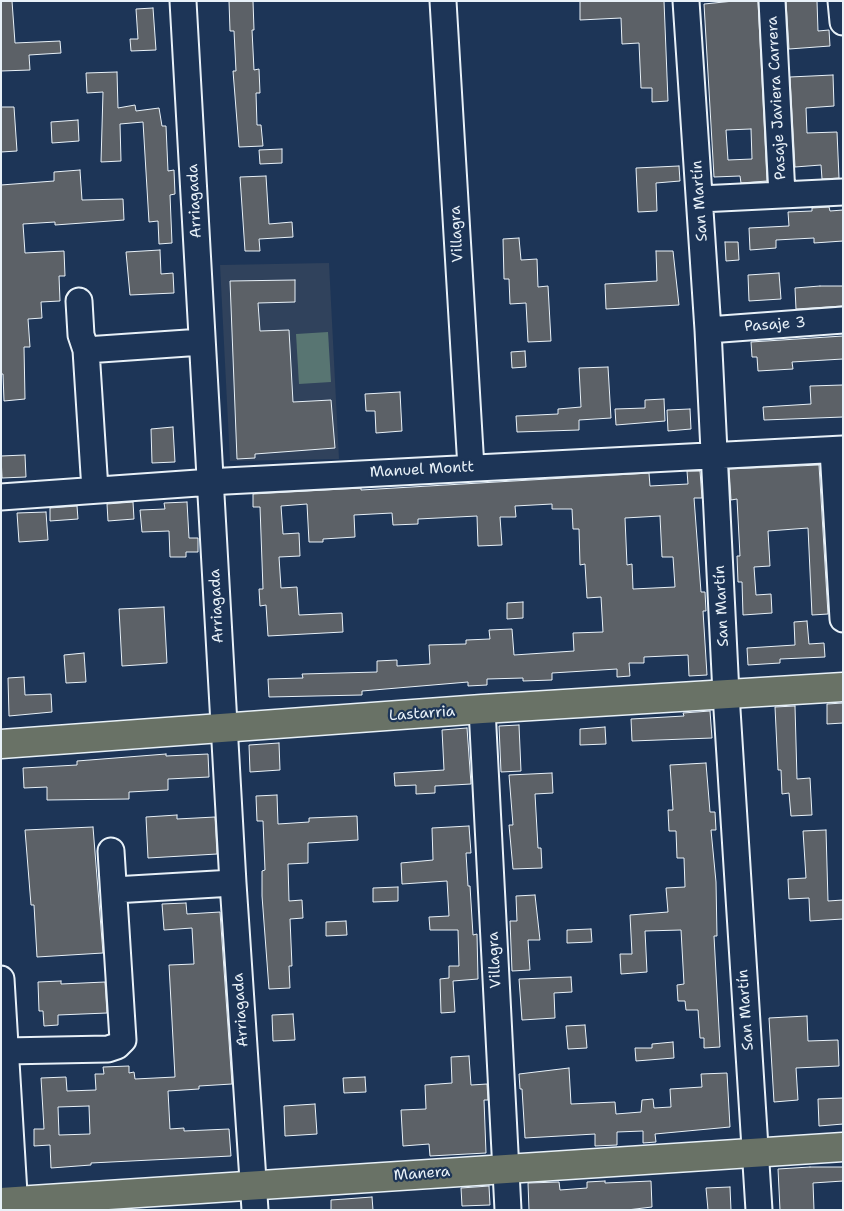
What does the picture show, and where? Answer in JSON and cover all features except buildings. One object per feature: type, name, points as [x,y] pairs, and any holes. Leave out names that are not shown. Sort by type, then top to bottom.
[{"type":"main road","name":"Lastarria","points":[[1,744],[843,686]]},
{"type":"main road","name":"Manera","points":[[10,1204],[254,1198],[505,1169],[843,1147]]},
{"type":"street","name":"Arriagada","points":[[183,1],[233,883],[254,1198]]},
{"type":"street","name":"Villagra","points":[[443,1],[471,468]]},
{"type":"street","name":"San Martín","points":[[686,1],[708,330],[726,694],[759,1210]]},
{"type":"street","name":"Pasaje Javiera Carrera","points":[[772,1],[782,195]]},
{"type":"street","points":[[841,1],[843,22]]},
{"type":"street","points":[[700,199],[843,192]]},
{"type":"street","points":[[79,301],[81,335],[86,350],[95,490]]},
{"type":"street","name":"Pasaje 3","points":[[708,330],[843,320]]},
{"type":"street","points":[[86,350],[202,342]]},
{"type":"street","points":[[838,450],[843,619]]},
{"type":"street","name":"Manuel Montt","points":[[1,497],[210,482],[715,454],[838,450]]},
{"type":"street","name":"Villagra","points":[[482,710],[508,1210]]},
{"type":"street","points":[[5,1051],[108,1049],[117,1046],[123,1040],[111,851]]},
{"type":"street","points":[[114,890],[233,883]]},
{"type":"street","points":[[1,979],[10,1204]]},
{"type":"shaded area","points":[[329,263],[339,459],[230,461],[220,265]]},
{"type":"green space","points":[[328,332],[331,382],[299,384],[296,334]]}]
